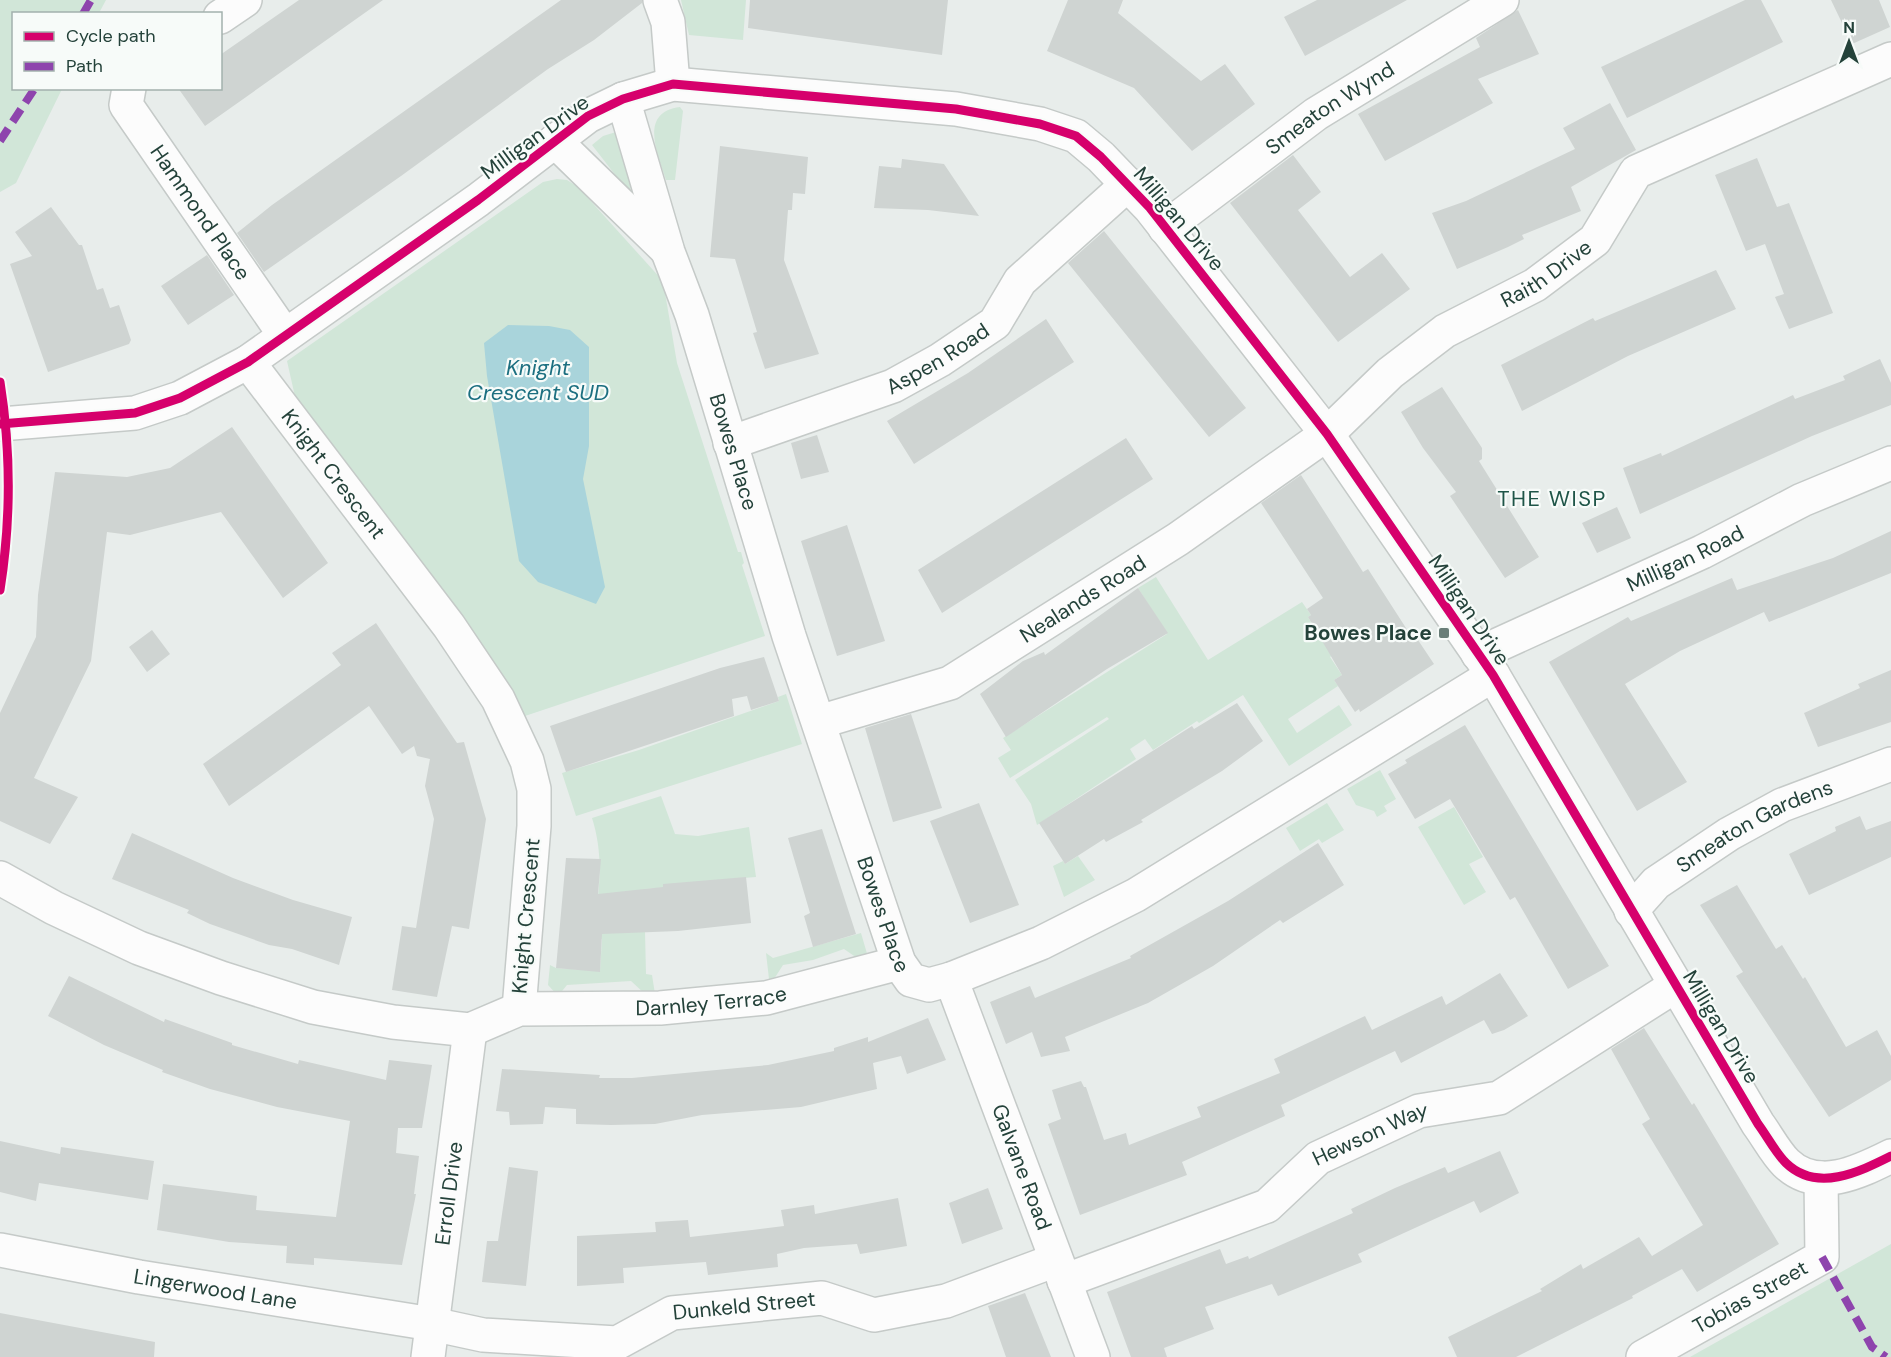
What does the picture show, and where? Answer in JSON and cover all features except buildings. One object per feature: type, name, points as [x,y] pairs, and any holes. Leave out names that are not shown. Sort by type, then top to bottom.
[{"type":"street","points":[[222,16],[244,0]]},
{"type":"street","points":[[660,0],[668,22],[673,84]]},
{"type":"street","name":"Smeaton Wynd","points":[[1165,228],[1316,114],[1502,0]]},
{"type":"street","name":"Raith Drive","points":[[1327,434],[1390,373],[1445,331],[1535,285],[1595,240],[1636,172],[1891,59]]},
{"type":"street","name":"Milligan Drive","points":[[0,424],[135,413],[180,398],[248,362],[284,334],[478,200],[588,116],[623,99],[673,84],[956,109],[1040,123],[1076,136],[1128,184],[1327,434],[1485,665],[1758,1124],[1785,1162],[1802,1175],[1821,1178],[1847,1177],[1891,1156]]},
{"type":"street","name":"Hammond Place","points":[[129,90],[126,105],[284,334]]},
{"type":"street","name":"Bowes Place","points":[[623,99],[668,252],[692,315],[789,636],[899,963],[911,980],[929,985],[951,979],[1041,943],[1136,895],[1485,665]]},
{"type":"street","name":"Bowes Place","points":[[555,141],[668,252]]},
{"type":"street","name":"Aspen Road","points":[[730,443],[893,386],[940,360],[995,323],[1020,280],[1128,184]]},
{"type":"street","name":"Knight Crescent","points":[[0,878],[54,908],[139,948],[220,978],[313,1007],[393,1022],[470,1030],[519,1009],[534,826],[534,789],[527,761],[498,699],[449,627],[248,362]]},
{"type":"street","name":"Nealands Road","points":[[819,722],[950,683],[1178,539],[1327,434]]},
{"type":"street","name":"Milligan Road","points":[[1485,665],[1802,500],[1891,463]]},
{"type":"street","name":"Smeaton Gardens","points":[[1631,911],[1656,883],[1730,834],[1782,805],[1891,764]]},
{"type":"street","name":"Darnley Terrace","points":[[519,1009],[660,1008],[765,998],[899,963]]},
{"type":"street","name":"Galvane Road","points":[[951,979],[1093,1357]]},
{"type":"street","name":"Hewson Way","points":[[1060,1271],[1267,1206],[1318,1158],[1419,1112],[1499,1098],[1675,986]]},
{"type":"street","name":"Erroll Drive","points":[[428,1357],[470,1030]]},
{"type":"street","name":"Tobias Street","points":[[1643,1357],[1822,1257],[1821,1178]]},
{"type":"street","name":"Lingerwood Lane","points":[[0,1250],[139,1277],[432,1324]]},
{"type":"street","name":"Dunkeld Street","points":[[432,1324],[483,1335],[618,1343],[672,1313],[822,1298],[874,1315],[946,1301],[1060,1271]]},
{"type":"green space","points":[[0,0],[106,0],[100,12],[12,12],[12,90],[62,90],[16,183],[0,192]]},
{"type":"green space","points":[[681,0],[746,0],[743,40],[689,35]]},
{"type":"green space","points":[[680,107],[683,111],[675,180],[666,180],[656,147],[655,126],[659,117],[667,111]]},
{"type":"green space","points":[[616,132],[634,187],[627,190],[592,145],[603,136]]},
{"type":"green space","points":[[557,179],[567,180],[578,187],[663,281],[677,363],[738,552],[741,552],[744,563],[742,565],[765,636],[525,716],[296,401],[287,361],[543,182]]},
{"type":"green space","points":[[1156,577],[1208,660],[1302,602],[1311,615],[1308,617],[1316,631],[1337,653],[1330,657],[1342,675],[1334,680],[1338,686],[1288,719],[1297,733],[1339,705],[1352,725],[1289,766],[1243,695],[1199,723],[1197,721],[1153,750],[1145,739],[1130,749],[1136,759],[1037,825],[1031,804],[1015,780],[1109,719],[1107,717],[1010,778],[998,758],[1011,750],[1003,738],[1167,634],[1138,588]]},
{"type":"green space","points":[[786,694],[802,744],[576,816],[562,773],[639,750],[779,701],[778,697]]},
{"type":"green space","points":[[1380,770],[1396,799],[1384,806],[1387,811],[1377,817],[1374,811],[1356,805],[1347,789]]},
{"type":"green space","points":[[661,796],[675,834],[698,836],[749,827],[756,877],[718,880],[719,885],[644,889],[646,974],[652,975],[655,994],[645,994],[631,981],[567,985],[558,996],[548,985],[550,965],[556,968],[600,971],[602,939],[592,937],[599,892],[600,863],[592,818]]},
{"type":"green space","points":[[1327,803],[1344,830],[1322,843],[1319,839],[1300,851],[1286,828]]},
{"type":"green space","points":[[1454,807],[1483,857],[1469,864],[1486,892],[1464,905],[1418,827]]},
{"type":"green space","points":[[1078,856],[1095,880],[1064,897],[1053,866],[1063,861],[1065,864]]},
{"type":"green space","points":[[861,933],[868,957],[860,960],[844,949],[813,960],[783,965],[774,979],[769,979],[766,953],[773,958]]},
{"type":"green space","points":[[1891,1244],[1891,1357],[1690,1357]]},
{"type":"water","name":"Knight Crescent SUD","points":[[508,325],[549,326],[570,330],[589,347],[589,446],[583,479],[605,587],[596,604],[538,582],[519,561],[487,376],[484,343]]},
{"type":"marked path","points":[[84,12],[91,0]]},
{"type":"marked path","points":[[0,141],[34,90]]},
{"type":"marked path","points":[[1822,1257],[1872,1347],[1886,1357]]},
{"type":"cycle path","points":[[0,424],[135,413],[180,398],[248,362],[478,200],[588,116],[623,99],[673,84],[956,109],[1040,124],[1076,136],[1101,157],[1150,208],[1327,434],[1493,675],[1758,1124],[1782,1159],[1798,1172],[1811,1177],[1824,1178],[1852,1173],[1891,1156]]},
{"type":"cycle path","points":[[0,382],[8,460],[8,512],[0,590]]},
{"type":"place","name":"Bowes Place","points":[[1444,633]]},
{"type":"district","name":"THE WISP","points":[[1552,498]]}]
